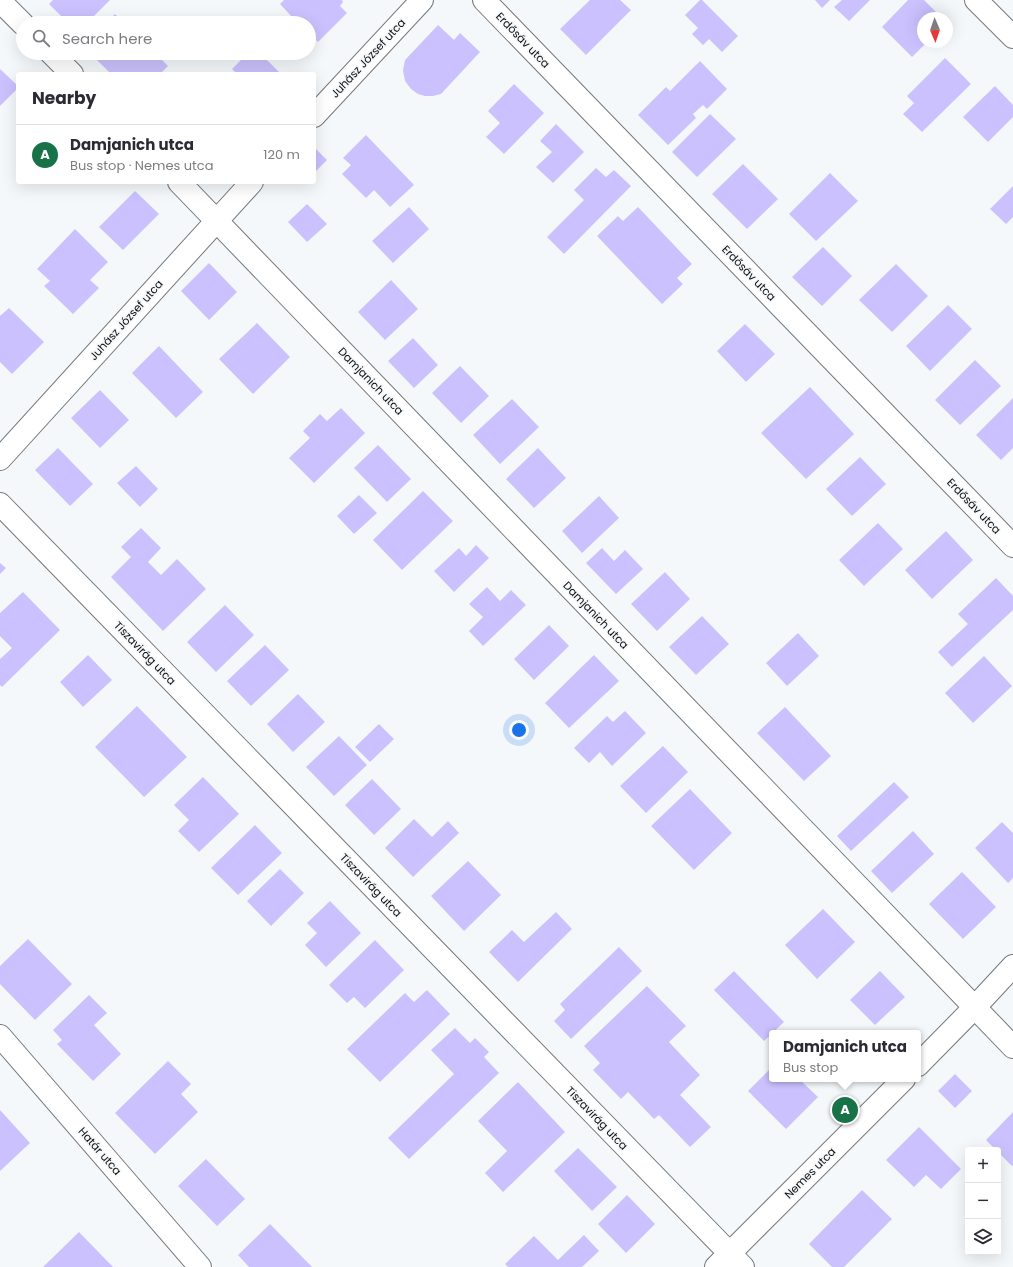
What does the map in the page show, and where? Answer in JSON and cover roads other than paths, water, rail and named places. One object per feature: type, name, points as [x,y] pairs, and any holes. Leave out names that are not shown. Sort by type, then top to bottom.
[{"type":"street","name":"Juhász József utca","points":[[316,114],[422,0]]},
{"type":"street","name":"Erdősáv utca","points":[[484,0],[1013,546]]},
{"type":"street","points":[[976,0],[1013,37]]},
{"type":"street","points":[[0,1],[16,17]]},
{"type":"street","points":[[58,60],[70,72]]},
{"type":"street","name":"Damjanich utca","points":[[181,184],[1013,1048]]},
{"type":"street","name":"Juhász József utca","points":[[0,459],[250,184]]},
{"type":"street","name":"Tiszavirág utca","points":[[0,504],[729,1262]]},
{"type":"street","points":[[921,1062],[1013,966]]},
{"type":"street","name":"Határ utca","points":[[0,1036],[199,1266]]},
{"type":"street","name":"Nemes utca","points":[[729,1262],[901,1082]]},
{"type":"place","name":"Damjanich utca","points":[[845,1110]]}]
